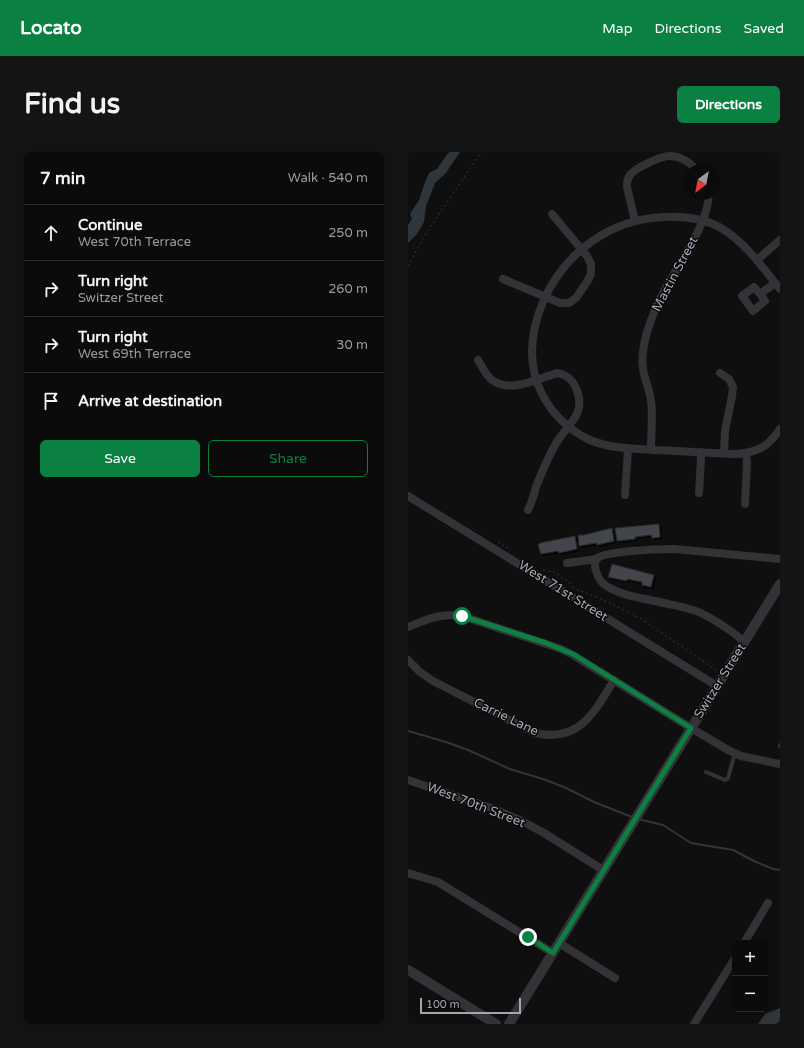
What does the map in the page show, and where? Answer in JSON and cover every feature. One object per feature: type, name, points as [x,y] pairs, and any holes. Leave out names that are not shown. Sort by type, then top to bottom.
[{"type":"street","points":[[635,221],[627,186],[627,181],[632,173],[663,157],[670,156],[685,160],[691,164]]},
{"type":"street","name":"Mastin Street","points":[[651,449],[651,398],[644,376],[642,362],[649,325],[659,300],[696,234],[707,211],[709,200]]},
{"type":"street","points":[[503,279],[545,298],[560,303],[569,303],[576,298],[591,274],[591,264],[581,249],[552,214]]},
{"type":"street","points":[[760,294],[777,286],[757,260],[736,238],[720,227],[702,220],[677,216],[656,217],[621,225],[589,242],[567,262],[556,277],[545,298],[534,326],[531,345],[533,367],[536,380],[550,407],[568,427],[588,439],[601,444],[628,449],[724,454],[746,453],[755,451],[764,446],[780,429]]},
{"type":"street","points":[[757,260],[780,240]]},
{"type":"street","points":[[478,360],[486,374],[492,380],[504,385],[514,386],[558,373],[571,380],[576,388],[580,405],[578,412],[554,446],[528,510]]},
{"type":"street","points":[[720,373],[729,379],[733,387],[725,432],[724,454]]},
{"type":"street","points":[[625,495],[628,449]]},
{"type":"street","points":[[699,493],[700,452]]},
{"type":"street","points":[[745,504],[746,453]]},
{"type":"street","name":"West 71st Street","points":[[408,496],[717,686]]},
{"type":"street","points":[[567,563],[597,559],[601,556],[618,553],[674,548],[780,559]]},
{"type":"street","points":[[597,559],[595,563],[596,572],[600,581],[613,590],[636,597],[694,610],[723,627],[744,642]]},
{"type":"street","name":"Switzer Street","points":[[509,1024],[780,584]]},
{"type":"street","points":[[408,627],[442,615],[462,616],[561,649],[573,654],[691,728],[735,753],[741,756],[780,764]]},
{"type":"street","name":"Carrie Lane","points":[[408,660],[420,672],[433,681],[535,733],[548,735],[568,732],[586,722],[596,710],[614,680]]},
{"type":"street","name":"West 70th Street","points":[[408,780],[494,809],[522,821],[603,870]]},
{"type":"street","points":[[408,873],[438,882],[553,953]]},
{"type":"street","points":[[746,940],[768,903]]},
{"type":"street","points":[[559,943],[615,978]]},
{"type":"street","points":[[694,1024],[732,963]]},
{"type":"street","points":[[408,970],[496,1024]]},
{"type":"lane","points":[[706,772],[725,780],[728,778],[735,753]]},
{"type":"path","points":[[408,266],[423,238],[481,152]]},
{"type":"path","points":[[497,542],[513,551]]},
{"type":"path","points":[[542,570],[554,572],[569,582],[575,589],[599,598],[640,618],[719,672]]},
{"type":"shaded area","points":[[449,152],[460,152],[445,174],[435,183],[426,206],[424,222],[417,234],[408,243],[408,225],[412,219],[410,214],[419,200],[429,173],[437,169]]},
{"type":"shaded area","points":[[780,1008],[780,1024],[758,1024],[765,1014]]},
{"type":"building","points":[[659,524],[660,537],[652,538],[651,535],[617,541],[615,528]]},
{"type":"building","points":[[612,528],[614,541],[597,545],[596,543],[579,546],[578,535],[584,535]]},
{"type":"building","points":[[575,536],[577,549],[559,553],[558,551],[541,554],[538,545],[540,543]]},
{"type":"building","points":[[612,564],[654,575],[651,587],[642,585],[642,582],[608,577]]},
{"type":"waterway","points":[[408,731],[468,750],[510,769],[566,788],[594,802],[632,817]]},
{"type":"waterway","points":[[638,819],[663,825],[691,843],[733,850],[754,861],[773,869],[780,870]]},
{"type":"route","points":[[462,616],[546,643],[573,654],[691,728],[553,953],[528,937]]}]
